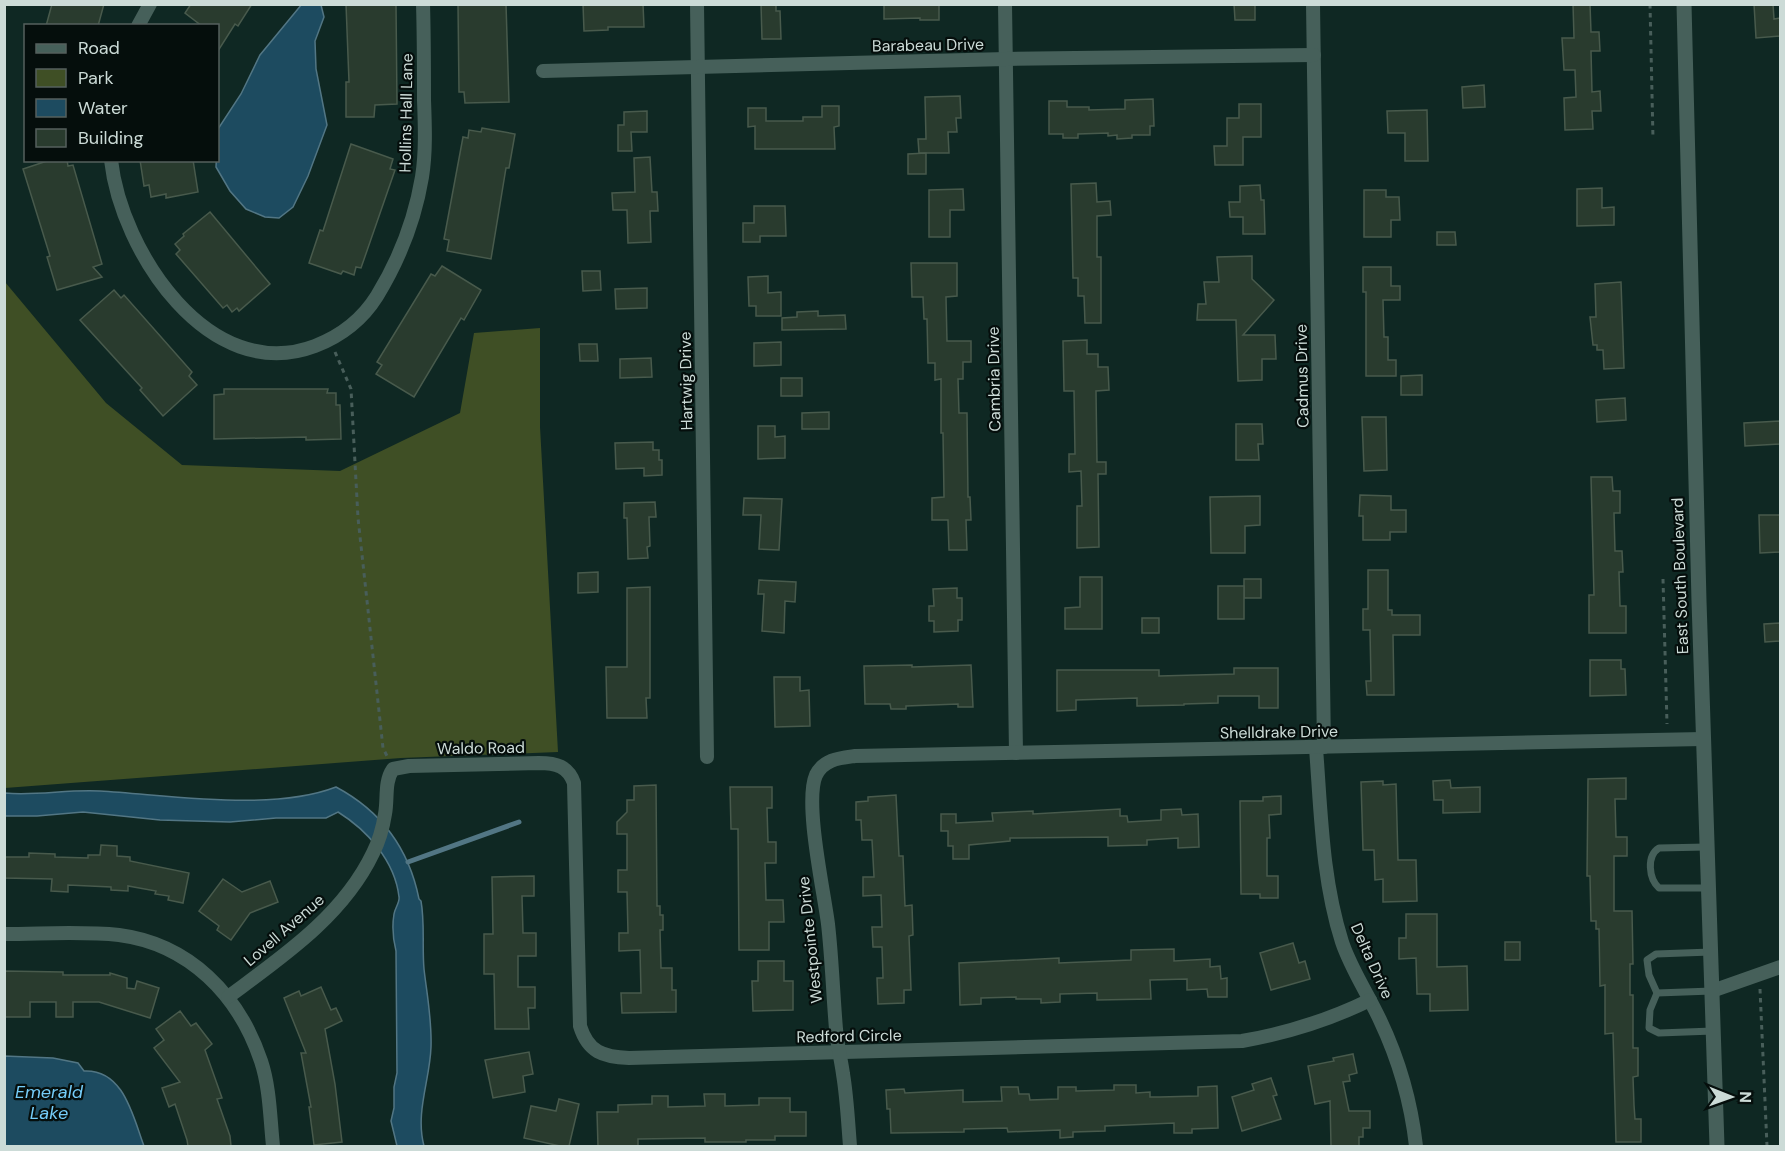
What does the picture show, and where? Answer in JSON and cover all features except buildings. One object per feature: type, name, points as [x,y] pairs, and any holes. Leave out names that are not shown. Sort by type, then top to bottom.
[{"type":"street","points":[[139,24],[150,4]]},
{"type":"street","name":"Hollins Hall Lane","points":[[111,162],[117,193],[126,221],[146,261],[187,312],[218,338],[240,348],[263,353],[302,351],[329,341],[364,314],[376,297],[394,265],[413,215],[423,168],[425,145],[423,4]]},
{"type":"street","name":"Hartwig Drive","points":[[697,4],[707,757]]},
{"type":"street","name":"Cambria Drive","points":[[1005,4],[1016,753]]},
{"type":"street","name":"Cadmus Drive","points":[[1313,4],[1320,748]]},
{"type":"street","name":"East South Boulevard","points":[[1684,4],[1706,847],[1717,1146]]},
{"type":"street","name":"Barabeau Drive","points":[[543,71],[1006,59],[1314,55]]},
{"type":"street","name":"Shelldrake Drive","points":[[855,756],[1703,739]]},
{"type":"street","name":"Delta Drive","points":[[1320,748],[1325,859],[1331,901],[1345,950],[1395,1055],[1405,1084],[1416,1146]]},
{"type":"street","name":"Westpointe Drive","points":[[850,1146],[847,1102],[836,1031],[828,925],[817,853],[813,791],[816,776],[823,766],[834,759],[855,756]]},
{"type":"street","name":"Waldo Road","points":[[390,775],[409,766],[552,763],[568,771],[574,783]]},
{"type":"street","name":"Lovell Avenue","points":[[228,998],[307,936],[340,903],[373,852],[385,813],[390,775]]},
{"type":"street","name":"Redford Circle","points":[[574,783],[579,1009],[584,1038],[598,1053],[617,1058],[1242,1041],[1316,1023],[1370,1000]]},
{"type":"street","points":[[4,934],[118,935],[161,945],[185,958],[206,974],[228,998],[250,1032],[261,1062],[268,1094],[273,1146]]},
{"type":"street","points":[[1712,991],[1780,967]]},
{"type":"lane","points":[[1706,847],[1659,848],[1654,851],[1650,868],[1654,883],[1659,888],[1708,888]]},
{"type":"lane","points":[[1711,952],[1656,954],[1647,960],[1657,993],[1650,1010],[1648,1028],[1659,1033],[1713,1031]]},
{"type":"lane","points":[[1657,993],[1712,991]]},
{"type":"path","points":[[1650,4],[1653,139]]},
{"type":"path","points":[[337,356],[351,389],[358,518],[383,748],[390,775]]},
{"type":"path","points":[[1663,579],[1667,729]]},
{"type":"path","points":[[1759,975],[1767,1146]]},
{"type":"green space","points":[[5,282],[106,403],[182,465],[340,471],[460,413],[474,333],[540,328],[540,427],[558,752],[401,758],[5,788]]},
{"type":"water","points":[[302,4],[321,5],[324,17],[315,41],[316,69],[327,125],[308,176],[293,207],[279,218],[265,217],[246,209],[230,191],[216,167],[216,162],[219,162],[219,127],[241,94],[260,55]]},
{"type":"water","points":[[336,787],[367,808],[391,833],[408,864],[421,901],[424,969],[431,1037],[421,1121],[424,1146],[397,1146],[391,1121],[397,1073],[396,951],[393,928],[394,914],[399,899],[396,884],[386,859],[369,837],[349,819],[338,812],[326,818],[276,818],[230,822],[160,820],[83,812],[5,816],[5,793],[88,791],[251,800],[310,795]]},
{"type":"water","name":"Emerald Lake","points":[[4,1056],[53,1058],[78,1063],[84,1071],[98,1072],[109,1078],[125,1097],[144,1146],[5,1146]]},
{"type":"waterway","points":[[408,862],[519,822]]}]
